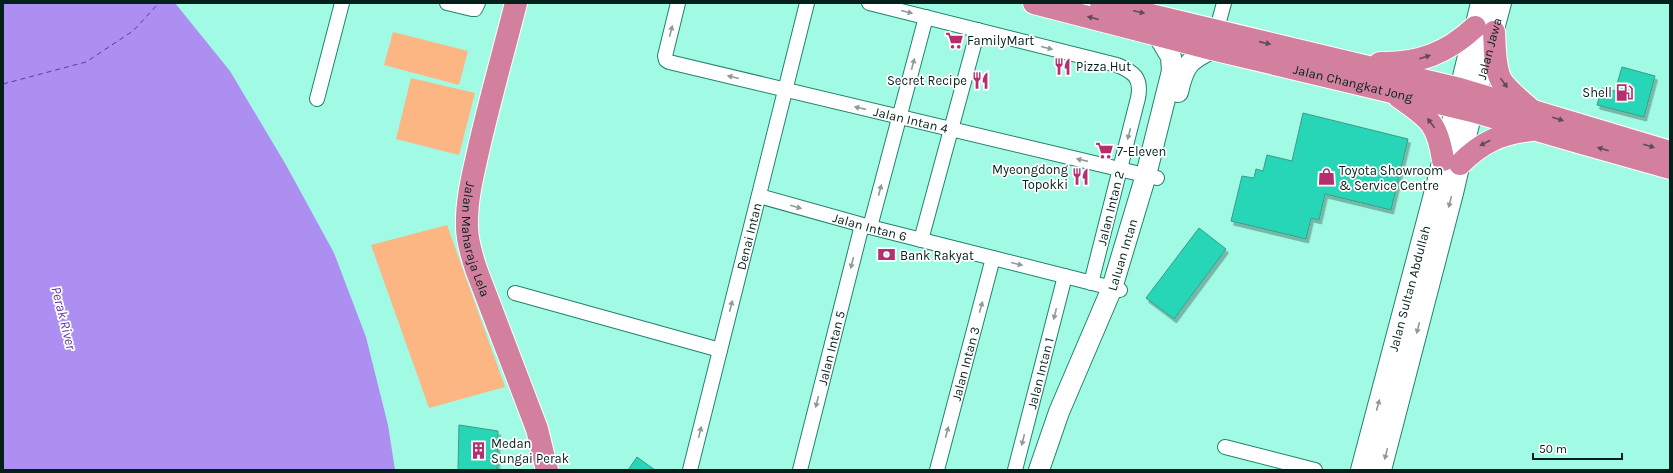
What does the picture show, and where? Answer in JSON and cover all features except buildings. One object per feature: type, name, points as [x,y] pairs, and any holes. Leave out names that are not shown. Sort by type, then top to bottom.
[{"type":"highway","name":"Jalan Maharaja Lela","points":[[516,3],[473,176],[468,207],[467,228],[470,249],[476,269],[537,430],[547,470]]},
{"type":"highway","name":"Jalan Changkat Jong","points":[[1034,3],[1158,35],[1214,40],[1345,62],[1534,120],[1670,168]]},
{"type":"highway","name":"Jalan Changkat Jong","points":[[1101,3],[1214,40],[1392,92],[1466,100]]},
{"type":"highway","points":[[1345,62],[1393,63],[1413,61],[1450,48],[1461,40],[1484,30],[1502,80],[1534,120],[1514,132],[1490,140],[1451,162],[1429,120],[1392,92]]},
{"type":"highway","name":"Jalan Changkat Jong","points":[[1534,120],[1670,152]]},
{"type":"main road","name":"Jalan Jawa","points":[[1481,3],[1484,30]]},
{"type":"main road","name":"Jalan Jawa","points":[[1466,100],[1484,30],[1501,3]]},
{"type":"main road","name":"Laluan Intan","points":[[1151,176],[1172,71],[1171,57],[1158,35]]},
{"type":"main road","name":"Laluan Intan","points":[[1050,470],[1060,433],[1068,411],[1117,289],[1182,73],[1192,60],[1214,40]]},
{"type":"main road","name":"Jalan Sultan Abdullah","points":[[1382,470],[1466,100]]},
{"type":"main road","name":"Jalan Sultan Abdullah","points":[[1361,470],[1451,162]]},
{"type":"main road","name":"Laluan Intan","points":[[1039,470],[1059,412],[1117,289]]},
{"type":"street","points":[[317,99],[342,3]]},
{"type":"street","points":[[448,3],[475,9],[478,3]]},
{"type":"street","name":"Jalan Intan 4","points":[[678,3],[665,56],[666,60],[669,62],[1151,176]]},
{"type":"street","name":"Denai Intan","points":[[690,470],[807,3]]},
{"type":"street","name":"Jalan Intan 2","points":[[869,3],[1117,65],[1135,75],[1139,82],[1140,90],[1091,283]]},
{"type":"street","points":[[1214,40],[1224,3]]},
{"type":"street","name":"Jalan Intan 5","points":[[800,470],[866,226],[899,117],[926,17]]},
{"type":"street","points":[[921,240],[978,30]]},
{"type":"street","name":"Jalan Intan 6","points":[[759,196],[866,226],[1117,289]]},
{"type":"street","name":"Jalan Intan 3","points":[[937,470],[993,258]]},
{"type":"street","name":"Jalan Intan 1","points":[[1015,470],[1065,276]]},
{"type":"street","points":[[515,293],[720,350]]},
{"type":"street","points":[[1225,447],[1315,470]]},
{"type":"shaded area","points":[[393,32],[468,51],[459,85],[384,65]]},
{"type":"shaded area","points":[[411,78],[475,93],[459,155],[396,139]]},
{"type":"shaded area","points":[[447,225],[505,387],[429,408],[371,245]]},
{"type":"water","name":"Perak River","points":[[3,3],[175,3],[230,71],[286,165],[334,253],[366,337],[388,425],[395,470],[3,470]]},
{"type":"ferry route","points":[[3,84],[86,62],[133,31],[159,3]]},
{"type":"place","name":"FamilyMart","points":[[954,40]]},
{"type":"place","name":"Pizza Hut","points":[[1063,66]]},
{"type":"place","name":"Secret Recipe","points":[[980,80]]},
{"type":"place","name":"Shell","points":[[1625,92]]},
{"type":"place","name":"7-Eleven","points":[[1104,151]]},
{"type":"place","name":"Myeongdong Topokki","points":[[1081,176]]},
{"type":"place","name":"Toyota Showroom & Service Centre","points":[[1326,177]]},
{"type":"place","name":"Bank Rakyat","points":[[887,255]]},
{"type":"place","name":"Medan Sungai Perak","points":[[478,450]]}]
